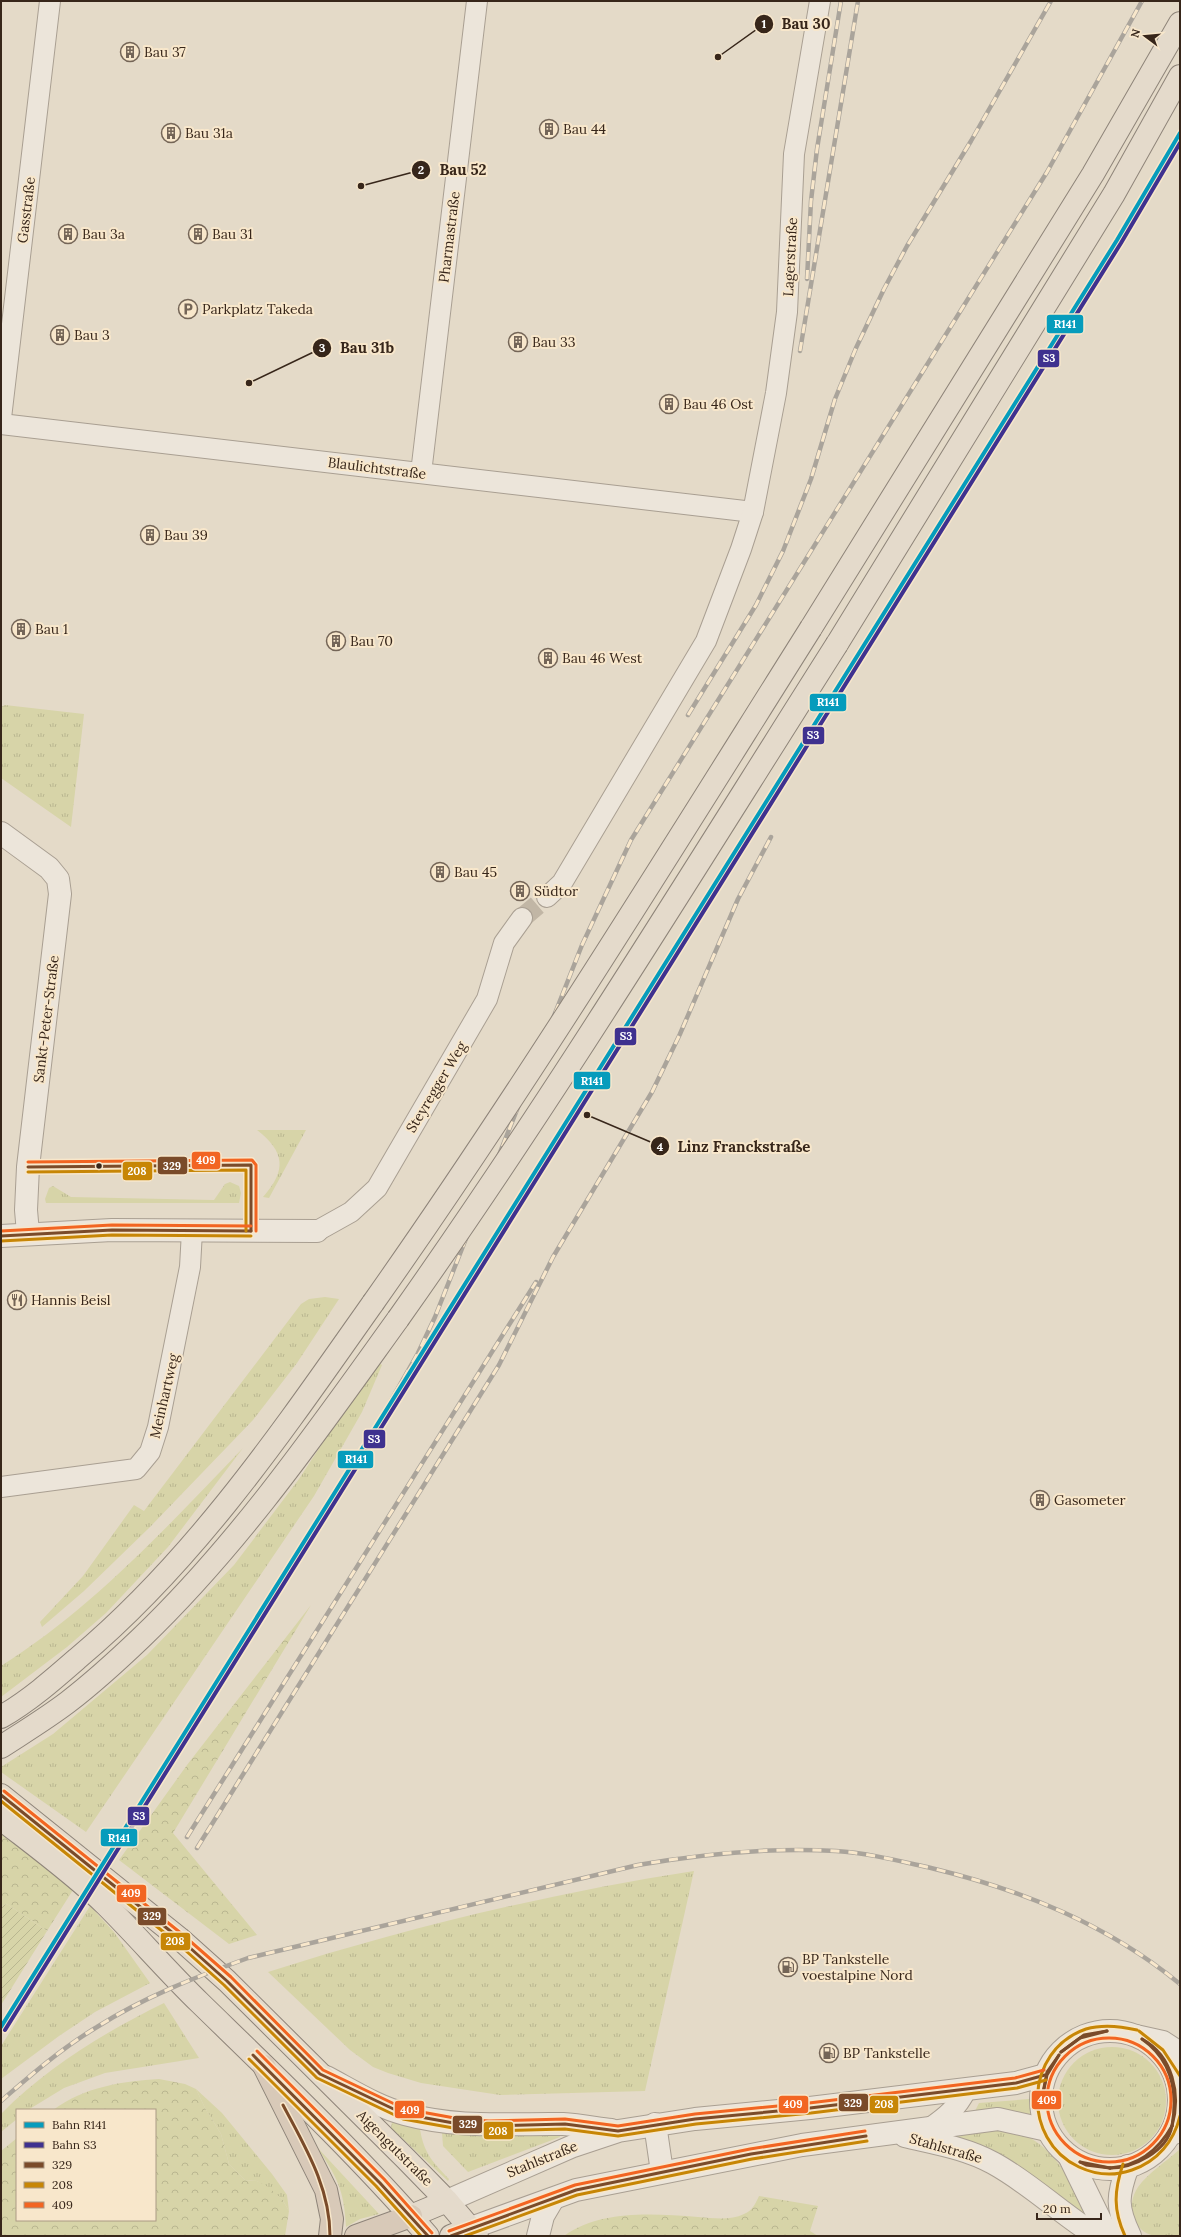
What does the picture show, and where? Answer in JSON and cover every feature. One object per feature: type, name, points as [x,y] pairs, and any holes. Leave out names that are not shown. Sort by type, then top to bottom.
[{"type":"highway","points":[[264,2066],[326,2190],[332,2219],[330,2236]]},
{"type":"highway","points":[[356,2236],[411,2216]]},
{"type":"main road","points":[[6,1714],[47,1685],[122,1620],[197,1539],[252,1472],[444,1202],[604,957],[925,448],[1089,181],[1180,23]]},
{"type":"main road","points":[[1,1747],[69,1701],[113,1664],[176,1604],[220,1556],[275,1488],[398,1319],[467,1221],[604,1013],[837,644],[1110,200],[1180,76]]},
{"type":"main road","name":"Aigengutstraße","points":[[1,1795],[179,1938],[227,1981],[447,2201],[466,2233]]},
{"type":"main road","points":[[1,1819],[62,1866],[105,1904],[171,1975],[264,2066],[411,2216],[428,2236]]},
{"type":"main road","points":[[411,2216],[447,2201]]},
{"type":"street","name":"Gasstraße","points":[[1,418],[6,328],[50,1]]},
{"type":"street","name":"Pharmastraße","points":[[421,473],[477,1]]},
{"type":"street","name":"Lagerstraße","points":[[546,896],[562,883],[706,641],[753,512],[776,393],[787,312],[794,154],[820,1]]},
{"type":"street","name":"Blaulichtstraße","points":[[1,424],[753,512]]},
{"type":"street","name":"Sankt-Peter-Straße","points":[[1,833],[49,868],[58,879],[60,894],[28,1166],[26,1210],[28,1233]]},
{"type":"street","name":"Steyregger Weg","points":[[317,1231],[351,1212],[377,1188],[487,999],[504,943],[522,918]]},
{"type":"street","points":[[1,1236],[28,1233],[112,1230],[317,1231]]},
{"type":"street","name":"Meinhartweg","points":[[1,1487],[136,1469],[150,1452],[158,1427],[169,1379],[190,1267],[192,1230]]},
{"type":"street","points":[[1108,2236],[1069,2156],[1053,2140],[1047,2130],[1041,2106],[1045,2076],[1057,2055],[1077,2039],[1096,2032],[1119,2031],[1164,2041],[1180,2052]]},
{"type":"street","points":[[1069,2156],[1094,2167],[1117,2169],[1144,2160],[1174,2134],[1179,2093],[1174,2073],[1164,2057],[1151,2044],[1136,2035]]},
{"type":"street","points":[[320,2074],[390,2109],[404,2114],[431,2120],[489,2126],[565,2124],[618,2131]]},
{"type":"street","name":"Stahlstraße","points":[[447,2201],[566,2148],[618,2131],[655,2124],[1016,2084],[1045,2076]]},
{"type":"street","points":[[930,2128],[949,2115],[960,2102],[966,2090]]},
{"type":"street","name":"Stahlstraße","points":[[466,2233],[576,2190],[802,2145],[998,2119],[1047,2130]]},
{"type":"street","points":[[655,2124],[662,2172]]},
{"type":"street","name":"Stahlstraße","points":[[892,2133],[958,2150],[992,2162],[1030,2187],[1077,2224],[1097,2236]]},
{"type":"street","points":[[1128,2166],[1118,2201],[1121,2218],[1130,2236]]},
{"type":"street","points":[[538,2236],[543,2216],[553,2199]]},
{"type":"green space","points":[[5,705],[84,714],[71,827],[1,778],[1,707]]},
{"type":"green space","points":[[257,1130],[306,1130],[269,1198],[263,1197],[276,1178],[280,1162],[278,1154],[273,1146]]},
{"type":"green space","points":[[230,1182],[239,1186],[241,1193],[239,1203],[46,1203],[45,1199],[49,1188],[53,1186],[71,1197],[214,1200],[225,1184]]},
{"type":"green space","points":[[325,1297],[339,1299],[297,1363],[253,1420],[150,1527],[84,1591],[42,1627],[40,1622],[83,1576],[134,1505],[144,1511],[301,1304],[309,1299]]},
{"type":"green space","points":[[376,1361],[382,1365],[362,1412],[314,1496],[86,1832],[1,1772],[1,1767],[53,1734],[147,1655],[234,1565],[299,1479]]},
{"type":"green space","points":[[243,1448],[168,1547],[106,1613],[67,1647],[1,1697],[1,1666],[35,1643],[98,1592],[158,1536]]},
{"type":"green space","points":[[311,1605],[173,1833],[257,1935],[229,1944],[119,1860],[187,1765]]},
{"type":"green space","points":[[1,1833],[73,1890],[47,1931],[7,1904],[1,1906]]},
{"type":"green space","points":[[694,1871],[645,2091],[500,2095],[421,2083],[388,2073],[373,2067],[350,2050],[268,1972],[373,1941],[479,1913],[587,1890]]},
{"type":"green space","points":[[7,1904],[47,1931],[1,2005],[1,1906]]},
{"type":"green space","points":[[90,1906],[114,1932],[150,1983],[95,2012],[59,2036],[1,2079],[1,2046]]},
{"type":"green space","points":[[164,2003],[199,2058],[105,2073],[64,2088],[30,2109],[16,2109],[16,2120],[1,2132],[1,2114],[38,2081],[57,2066],[99,2038]]},
{"type":"green space","points":[[1112,2047],[1133,2051],[1150,2063],[1162,2080],[1166,2101],[1162,2122],[1150,2139],[1133,2151],[1112,2155],[1091,2151],[1074,2139],[1062,2122],[1058,2101],[1062,2080],[1074,2063],[1091,2051]]},
{"type":"green space","points":[[159,2079],[185,2084],[196,2089],[205,2108],[221,2134],[229,2164],[245,2180],[257,2181],[268,2187],[282,2199],[289,2211],[285,2236],[1,2236],[1,2151],[16,2139],[16,2221],[156,2221],[156,2109],[54,2109],[65,2102],[91,2091],[132,2081]]},
{"type":"green space","points":[[196,2089],[222,2113],[272,2174],[287,2195],[289,2211],[282,2199],[257,2181],[245,2180],[229,2164],[221,2134],[205,2108]]},
{"type":"green space","points":[[1029,2099],[1031,2117],[975,2111],[979,2103]]},
{"type":"green space","points":[[392,2122],[420,2129],[424,2145],[430,2157],[449,2179],[448,2181],[391,2128]]},
{"type":"green space","points":[[1006,2129],[1023,2134],[1037,2142],[1048,2152],[1067,2176],[1089,2220],[933,2135]]},
{"type":"green space","points":[[559,2132],[560,2137],[468,2172],[443,2146],[442,2133],[515,2135]]},
{"type":"green space","points":[[316,2146],[379,2214],[360,2219],[346,2227],[343,2203],[338,2184],[329,2166]]},
{"type":"green space","points":[[1180,2149],[1180,2236],[1155,2236],[1141,2229],[1136,2223],[1132,2209],[1134,2194],[1147,2176]]},
{"type":"green space","points":[[759,2196],[818,2206],[810,2231],[818,2236],[564,2236],[579,2227],[595,2221],[629,2215],[733,2218],[750,2211]]},
{"type":"tunnel","points":[[522,918],[547,897]]},
{"type":"railway","points":[[807,279],[811,201],[817,149],[841,1]]},
{"type":"railway","points":[[800,351],[858,1]]},
{"type":"railway","points":[[688,715],[756,605],[783,551],[811,479],[835,399],[856,348],[884,289],[907,246],[971,141],[1051,1]]},
{"type":"railway","points":[[377,1425],[418,1353],[435,1317],[582,945],[631,840],[1047,172],[1142,1]]},
{"type":"railway","points":[[197,1848],[499,1365],[553,1257],[652,1092],[680,1034],[738,899],[771,837]]},
{"type":"railway","points":[[187,1837],[536,1282]]},
{"type":"railway","points":[[1,2101],[59,2053],[84,2035],[115,2016],[171,1988],[248,1958],[638,1865],[736,1852],[786,1850],[848,1852],[872,1855],[965,1877],[1031,1899],[1093,1927],[1123,1944],[1180,1984]]},
{"type":"rail line","name":"R141","points":[[1,2027],[1117,240],[1180,133]]},
{"type":"rail line","name":"S3","points":[[5,2030],[1121,243],[1180,143]]},
{"type":"transit line","name":"409","points":[[28,1162],[252,1160],[256,1165],[256,1231]]},
{"type":"transit line","name":"329","points":[[28,1167],[251,1165],[251,1231]]},
{"type":"transit line","name":"208","points":[[28,1172],[246,1170],[246,1231]]},
{"type":"transit line","name":"409","points":[[1,1231],[112,1225],[251,1226]]},
{"type":"transit line","name":"329","points":[[1,1236],[112,1230],[251,1231]]},
{"type":"transit line","name":"208","points":[[1,1241],[112,1235],[251,1236]]},
{"type":"transit line","name":"409","points":[[4,1791],[182,1934],[231,1977],[323,2070],[405,2109],[460,2119],[489,2121],[565,2119],[618,2126],[695,2114],[809,2103],[1015,2078],[1044,2070]]},
{"type":"transit line","name":"329","points":[[1,1795],[179,1938],[227,1981],[320,2074],[404,2114],[459,2124],[489,2126],[565,2124],[618,2131],[695,2119],[810,2108],[1016,2083],[1045,2075]]},
{"type":"transit line","name":"208","points":[[1,1801],[176,1942],[224,1985],[317,2078],[403,2119],[459,2129],[489,2131],[565,2129],[618,2136],[696,2124],[811,2113],[1017,2088],[1046,2080]]},
{"type":"transit line","name":"208","points":[[1137,2030],[1112,2026],[1099,2026],[1086,2029],[1066,2040],[1051,2056],[1041,2075],[1038,2096],[1039,2117],[1047,2137],[1060,2154],[1085,2170],[1106,2174],[1126,2172],[1150,2161],[1164,2149],[1174,2134],[1180,2116]]},
{"type":"transit line","name":"329","points":[[1061,2052],[1084,2035],[1107,2031]]},
{"type":"transit line","name":"329","points":[[1061,2052],[1080,2038],[1107,2031]]},
{"type":"transit line","name":"208","points":[[1139,2031],[1163,2050],[1180,2076]]},
{"type":"transit line","name":"409","points":[[1115,2038],[1133,2042],[1144,2048],[1157,2060],[1167,2076],[1171,2100],[1167,2124],[1161,2135],[1149,2148],[1127,2160],[1103,2162],[1085,2158],[1074,2152],[1061,2140],[1049,2118],[1047,2094],[1051,2076],[1057,2065],[1069,2052],[1091,2040],[1115,2038]]},
{"type":"transit line","name":"329","points":[[1142,2039],[1153,2046],[1161,2055],[1172,2077],[1175,2089],[1175,2114],[1172,2126]]},
{"type":"transit line","name":"329","points":[[1142,2039],[1152,2047],[1160,2057],[1170,2078],[1174,2101],[1172,2126]]},
{"type":"transit line","name":"409","points":[[257,2051],[384,2179],[432,2233]]},
{"type":"transit line","name":"329","points":[[253,2055],[380,2183],[428,2236]]},
{"type":"transit line","name":"329","points":[[1042,2098],[1047,2072],[1059,2055]]},
{"type":"transit line","name":"329","points":[[1042,2098],[1047,2075],[1059,2055]]},
{"type":"transit line","name":"208","points":[[249,2059],[376,2186],[421,2236]]},
{"type":"transit line","name":"329","points":[[283,2105],[308,2152],[321,2184],[329,2218],[330,2236]]},
{"type":"transit line","name":"329","points":[[1110,2168],[1129,2165],[1148,2157],[1163,2144],[1169,2135],[1172,2126]]},
{"type":"transit line","name":"329","points":[[1110,2168],[1130,2164],[1146,2156],[1154,2150],[1172,2126]]},
{"type":"transit line","name":"409","points":[[449,2231],[575,2185],[750,2149],[865,2131]]},
{"type":"transit line","name":"329","points":[[451,2236],[576,2190],[751,2154],[866,2136]]},
{"type":"transit line","name":"208","points":[[465,2236],[577,2195],[752,2159],[867,2141]]},
{"type":"transit line","name":"329","points":[[1080,2162],[1110,2168]]},
{"type":"transit line","name":"329","points":[[1080,2162],[1086,2165],[1110,2168]]},
{"type":"transit line","name":"208","points":[[1123,2164],[1118,2183],[1116,2200],[1118,2218],[1125,2236]]},
{"type":"place","name":"Bau 37","points":[[130,52]]},
{"type":"place","name":"Bau 30","points":[[718,57]]},
{"type":"place","name":"Bau 44","points":[[549,129]]},
{"type":"place","name":"Bau 31a","points":[[171,133]]},
{"type":"place","name":"Bau 52","points":[[361,186]]},
{"type":"place","name":"Bau 3a","points":[[68,234]]},
{"type":"place","name":"Bau 31","points":[[198,234]]},
{"type":"place","name":"Parkplatz Takeda","points":[[188,309]]},
{"type":"place","name":"Bau 3","points":[[60,335]]},
{"type":"place","name":"Bau 33","points":[[518,342]]},
{"type":"place","name":"Bau 31b","points":[[249,383]]},
{"type":"place","name":"Bau 46 Ost","points":[[669,404]]},
{"type":"place","name":"Bau 39","points":[[150,535]]},
{"type":"place","name":"Bau 1","points":[[21,629]]},
{"type":"place","name":"Bau 70","points":[[336,641]]},
{"type":"place","name":"Bau 46 West","points":[[548,658]]},
{"type":"place","name":"Bau 45","points":[[440,872]]},
{"type":"place","name":"Südtor","points":[[520,891]]},
{"type":"place","name":"Linz Franckstraße","points":[[587,1115]]},
{"type":"place","name":"Hannis Beisl","points":[[17,1300]]},
{"type":"place","name":"Gasometer","points":[[1040,1500]]},
{"type":"place","name":"BP Tankstelle voestalpine Nord","points":[[788,1967]]},
{"type":"place","name":"BP Tankstelle","points":[[829,2053]]}]
